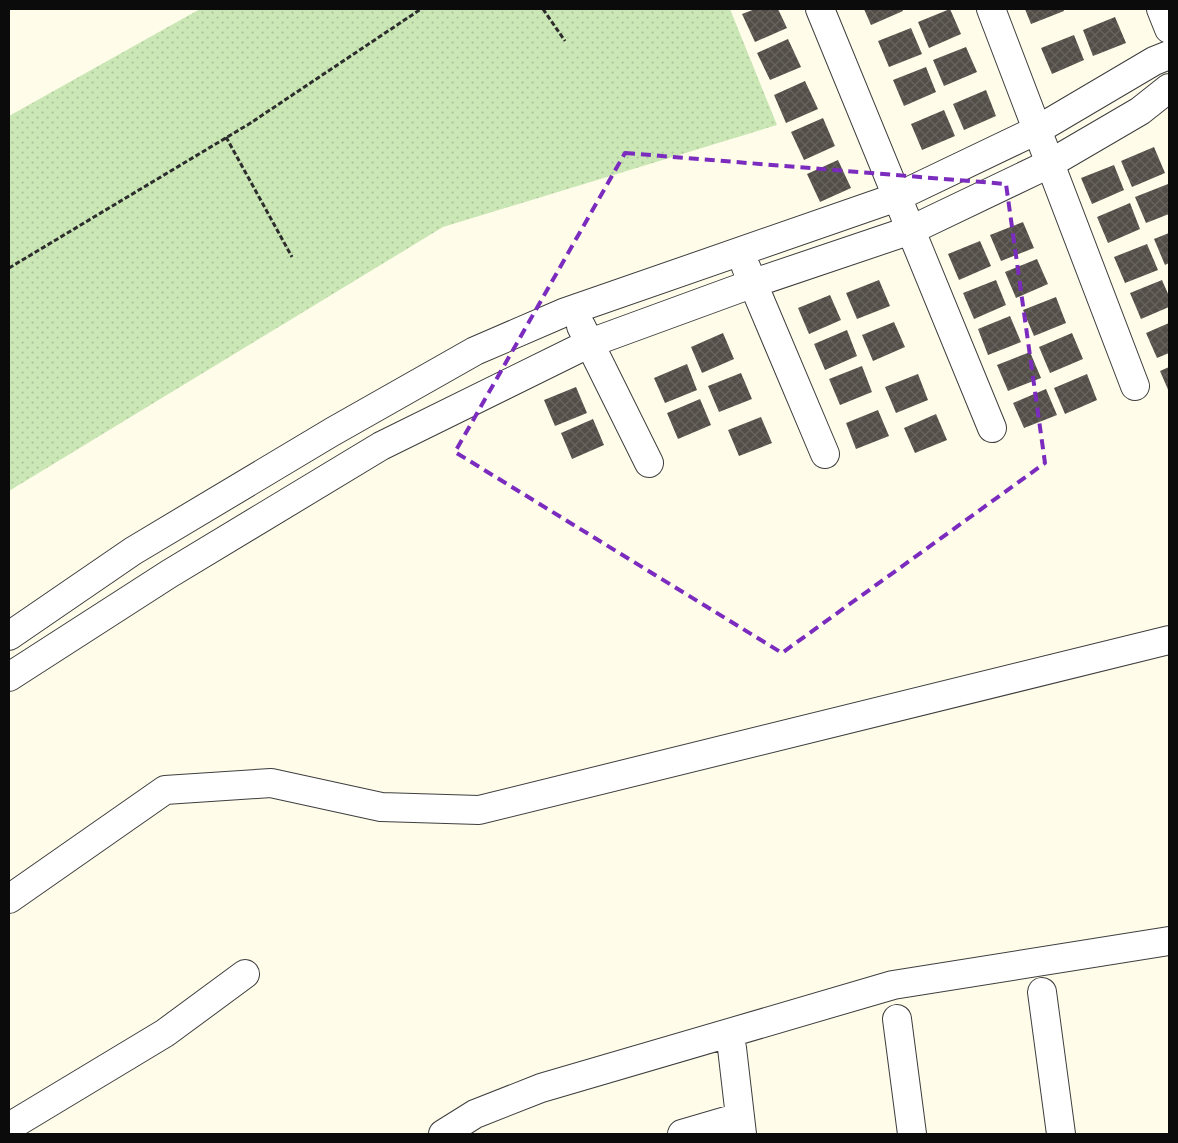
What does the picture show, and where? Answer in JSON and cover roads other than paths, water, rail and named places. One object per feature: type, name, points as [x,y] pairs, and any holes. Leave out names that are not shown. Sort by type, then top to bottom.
[{"type":"street","points":[[820,9],[992,428]]},
{"type":"street","points":[[991,9],[1135,386]]},
{"type":"street","points":[[1161,9],[1169,29]]},
{"type":"street","points":[[9,636],[133,551],[332,432],[475,351],[573,309],[897,197],[1037,130],[1162,58],[1168,91],[1140,111],[1051,163],[911,230],[754,283],[590,343],[381,446],[169,574],[9,677]]},
{"type":"street","points":[[740,252],[825,454]]},
{"type":"street","points":[[573,309],[650,463]]},
{"type":"street","points":[[9,899],[165,790],[271,783],[381,807],[479,810],[1169,640]]},
{"type":"street","points":[[443,1134],[474,1114],[540,1088],[893,986],[1169,941]]},
{"type":"street","points":[[9,1127],[166,1034],[245,974]]},
{"type":"street","points":[[1042,992],[1061,1134]]},
{"type":"street","points":[[897,1019],[912,1134]]},
{"type":"street","points":[[682,1134],[741,1126],[732,1048]]}]
